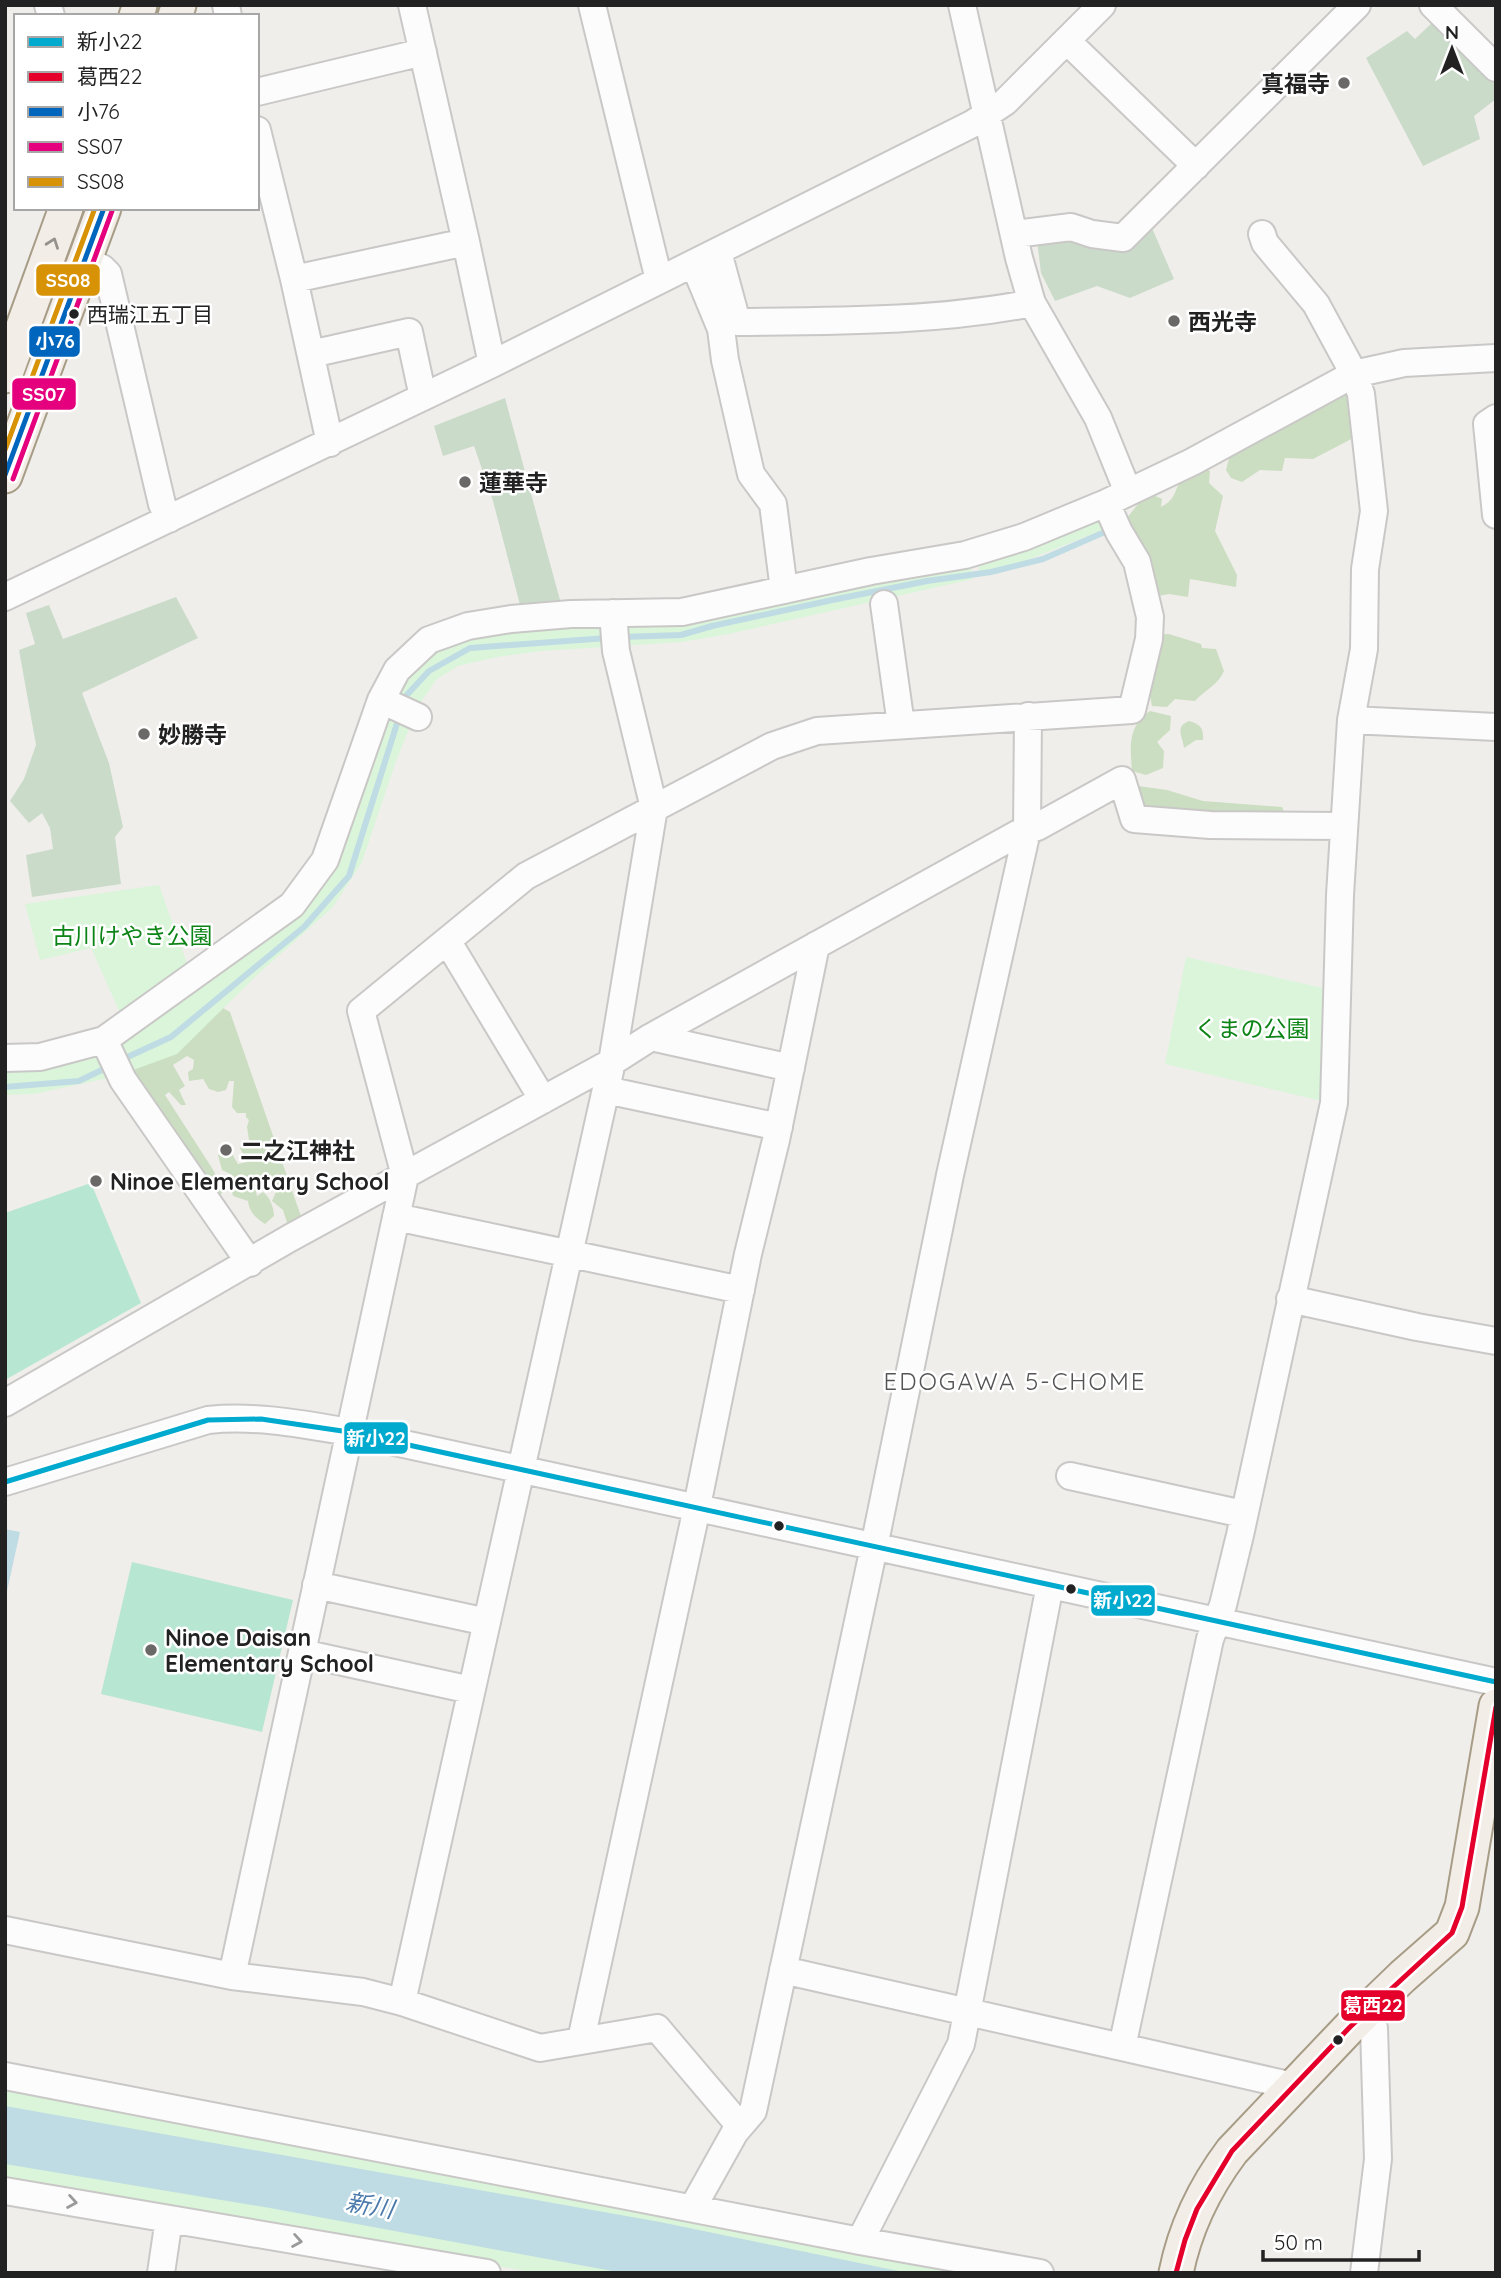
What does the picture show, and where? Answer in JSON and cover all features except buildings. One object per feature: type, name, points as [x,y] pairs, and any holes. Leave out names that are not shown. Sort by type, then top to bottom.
[{"type":"main road","points":[[5,376],[65,210]]},
{"type":"main road","points":[[7,464],[103,210]]},
{"type":"main road","points":[[1175,2273],[1192,2218],[1221,2166],[1250,2130],[1365,2012],[1452,1934],[1457,1922],[1496,1706]]},
{"type":"street","points":[[412,5],[492,364]]},
{"type":"street","points":[[592,5],[659,280]]},
{"type":"street","points":[[232,1976],[405,1176],[361,1011],[526,876],[772,746],[817,731],[1132,710],[1149,639],[1150,617],[1137,562],[1119,532],[1117,498],[1098,418],[1032,303],[962,5]]},
{"type":"street","points":[[5,597],[492,364],[987,115],[1006,102],[1102,5]]},
{"type":"street","points":[[1015,234],[1071,227],[1093,234],[1123,238],[1357,5]]},
{"type":"street","points":[[1433,5],[1496,68]]},
{"type":"street","points":[[1067,41],[1196,166]]},
{"type":"street","points":[[259,92],[424,52]]},
{"type":"street","points":[[259,138],[294,279],[330,443]]},
{"type":"street","points":[[1122,2047],[1210,1639],[1218,1622],[1244,1514],[1334,1103],[1343,826],[1351,720],[1364,649],[1365,569],[1374,511],[1361,394],[1354,374],[1316,303],[1265,243],[1262,234]]},
{"type":"street","points":[[294,279],[466,242]]},
{"type":"street","points":[[718,252],[737,322],[864,321],[1006,308],[1032,303]]},
{"type":"street","points":[[85,260],[108,274],[162,504],[169,519]]},
{"type":"street","points":[[694,264],[722,329],[724,360],[751,474],[773,504],[784,590]]},
{"type":"street","points":[[311,354],[409,332],[423,397]]},
{"type":"street","points":[[5,1058],[40,1057],[106,1045],[292,905],[325,860],[381,700],[397,670],[429,640],[468,626],[511,619],[682,612],[965,555],[1024,537],[1117,498],[1192,462],[1354,374],[1404,363],[1496,358]]},
{"type":"street","points":[[1496,418],[1487,424],[1496,515]]},
{"type":"street","points":[[884,604],[901,725]]},
{"type":"street","points":[[402,2002],[612,1062],[654,808],[616,651],[613,613]]},
{"type":"street","points":[[381,700],[418,717]]},
{"type":"street","points":[[693,2207],[740,2126],[754,2111],[950,1175],[1027,831],[1028,716]]},
{"type":"street","points":[[1351,720],[1496,727]]},
{"type":"street","points":[[5,1403],[290,1238],[612,1062],[651,1037],[1017,834],[1122,780],[1134,819],[1209,825],[1343,826]]},
{"type":"street","points":[[448,942],[543,1100]]},
{"type":"street","points":[[581,2040],[816,945]]},
{"type":"street","points":[[651,1037],[791,1069]]},
{"type":"street","points":[[106,1045],[121,1076],[250,1263]]},
{"type":"street","points":[[606,1090],[779,1127]]},
{"type":"street","points":[[396,1217],[741,1290]]},
{"type":"street","points":[[1290,1299],[1417,1327],[1496,1340]]},
{"type":"street","points":[[5,1482],[208,1420],[237,1417],[271,1419],[349,1432],[1496,1682]]},
{"type":"street","points":[[1070,1476],[1244,1514]]},
{"type":"street","points":[[316,1585],[487,1622]]},
{"type":"street","points":[[860,2241],[961,2044],[1050,1586]]},
{"type":"street","points":[[302,1653],[471,1690]]},
{"type":"street","points":[[5,1930],[232,1976],[363,1992],[402,2002],[540,2048],[657,2028],[740,2126]]},
{"type":"street","points":[[783,1970],[1293,2086]]},
{"type":"street","points":[[1364,2273],[1378,2160],[1374,2028],[1365,2012]]},
{"type":"street","points":[[5,2076],[860,2241],[1040,2273]]},
{"type":"street","points":[[5,2191],[487,2273]]},
{"type":"street","points":[[161,2273],[169,2219]]},
{"type":"green space","points":[[1435,20],[1496,85],[1496,99],[1474,116],[1480,139],[1423,166],[1366,58],[1407,31],[1415,39]]},
{"type":"green space","points":[[1152,228],[1174,279],[1130,298],[1097,286],[1055,301],[1041,273],[1037,240],[1066,235],[1129,247]]},
{"type":"green space","points":[[1341,389],[1351,393],[1359,435],[1313,459],[1285,458],[1282,471],[1260,470],[1242,482],[1231,478],[1226,470],[1232,447]]},
{"type":"green space","points":[[505,398],[560,600],[520,605],[493,501],[474,446],[443,456],[434,426]]},
{"type":"green space","points":[[1198,466],[1210,471],[1209,483],[1223,496],[1215,531],[1237,575],[1236,587],[1190,579],[1188,597],[1169,594],[1158,596],[1121,525],[1138,504],[1151,494],[1162,499],[1161,507],[1166,504],[1173,497],[1184,476]]},
{"type":"green space","points":[[1098,519],[1107,528],[1012,566],[980,573],[977,562]]},
{"type":"green space","points":[[970,560],[973,579],[729,634],[682,642],[542,651],[458,666],[437,679],[418,706],[362,862],[333,907],[258,974],[177,1054],[117,1076],[34,1094],[5,1095],[5,1067],[37,1065],[298,909],[402,674],[433,645],[485,632]]},
{"type":"green space","points":[[176,597],[198,638],[82,693],[109,763],[123,827],[115,837],[121,884],[32,897],[26,855],[53,849],[50,828],[42,813],[29,823],[10,801],[24,779],[36,745],[19,650],[35,644],[26,613],[49,605],[63,639]]},
{"type":"green space","points":[[1169,634],[1201,644],[1202,648],[1216,649],[1224,671],[1195,701],[1175,699],[1167,707],[1152,706],[1143,660],[1142,635]]},
{"type":"green space","points":[[1150,711],[1171,716],[1170,730],[1157,742],[1164,751],[1163,768],[1146,775],[1132,771],[1131,745],[1134,730]]},
{"type":"green space","points":[[1189,721],[1200,727],[1203,740],[1196,740],[1184,748],[1180,733],[1184,723]]},
{"type":"green space","points":[[1138,786],[1167,790],[1203,801],[1282,807],[1285,814],[1140,814],[1132,793]]},
{"type":"green space","name":"古川けやき公園","points":[[159,885],[188,966],[121,1015],[91,948],[40,960],[25,904]]},
{"type":"green space","name":"くまの公園","points":[[1186,957],[1331,990],[1326,1102],[1165,1064]]},
{"type":"green space","points":[[205,998],[230,1012],[303,1222],[289,1229],[283,1210],[272,1201],[276,1192],[273,1179],[255,1187],[257,1196],[263,1192],[272,1206],[274,1216],[265,1224],[254,1214],[248,1201],[233,1196],[230,1184],[232,1175],[222,1170],[218,1155],[229,1149],[238,1164],[247,1162],[240,1148],[249,1140],[249,1120],[246,1113],[237,1113],[232,1107],[234,1081],[229,1081],[226,1090],[218,1092],[209,1089],[203,1079],[189,1081],[188,1072],[193,1069],[194,1060],[187,1056],[173,1065],[185,1086],[179,1090],[186,1105],[181,1105],[169,1092],[165,1095],[212,1168],[224,1191],[219,1196],[132,1071]]},
{"type":"green space","points":[[91,1183],[141,1303],[5,1380],[5,1213]]},
{"type":"green space","points":[[132,1562],[293,1600],[262,1732],[101,1694]]},
{"type":"green space","points":[[5,2078],[997,2273],[538,2273],[5,2181]]},
{"type":"water","points":[[5,1529],[20,1532],[5,1600]]},
{"type":"water","name":"新川","points":[[5,2106],[660,2222],[908,2273],[623,2273],[270,2208],[5,2164]]},
{"type":"waterway","points":[[622,637],[681,635],[837,599],[927,581],[991,572],[1043,559],[1107,531]]},
{"type":"waterway","points":[[403,703],[404,698],[429,671],[470,648],[607,638]]},
{"type":"waterway","points":[[121,1060],[171,1037],[304,927],[349,876],[400,714]]},
{"type":"waterway","points":[[5,1087],[79,1081],[108,1067]]},
{"type":"transit line","name":"SS08","points":[[5,450],[94,210]]},
{"type":"transit line","name":"小76","points":[[5,475],[103,210]]},
{"type":"transit line","name":"SS07","points":[[13,479],[112,211]]},
{"type":"transit line","name":"新小22","points":[[5,1482],[208,1420],[261,1419],[349,1432],[1496,1682]]},
{"type":"transit line","name":"葛西22","points":[[1176,2273],[1197,2209],[1232,2151],[1350,2027],[1452,1933],[1462,1907],[1496,1707]]},
{"type":"place","name":"真福寺","points":[[1344,83]]},
{"type":"place","name":"西瑞江五丁目","points":[[74,314]]},
{"type":"place","name":"西光寺","points":[[1174,321]]},
{"type":"place","name":"蓮華寺","points":[[465,482]]},
{"type":"place","name":"妙勝寺","points":[[144,734]]},
{"type":"place","name":"二之江神社","points":[[226,1150]]},
{"type":"place","name":"Ninoe Elementary School","points":[[96,1181]]},
{"type":"place","name":"Ninoe Daisan Elementary School","points":[[151,1650]]},
{"type":"district","name":"EDOGAWA 5-CHOME","points":[[1015,1381]]}]
